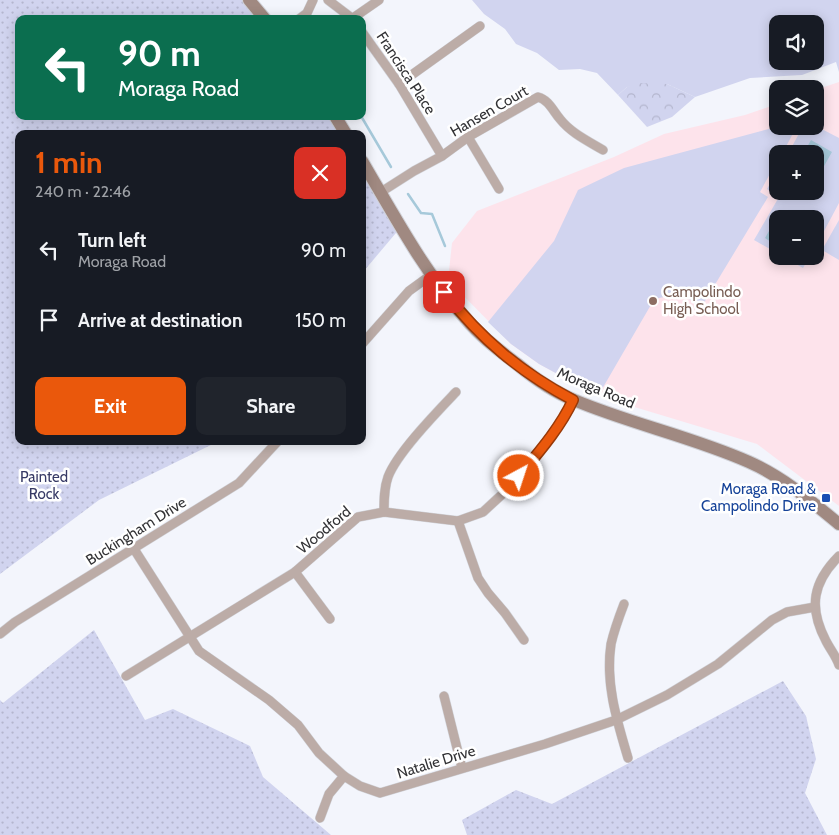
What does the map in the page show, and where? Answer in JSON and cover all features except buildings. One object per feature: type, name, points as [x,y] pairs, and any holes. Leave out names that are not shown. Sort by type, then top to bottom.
[{"type":"main road","points":[[249,0],[262,15]]},
{"type":"main road","points":[[261,0],[271,15]]},
{"type":"main road","name":"Moraga Road","points":[[366,168],[431,275],[466,320],[488,342],[545,385],[573,400],[750,462],[807,498],[839,524]]},
{"type":"street","points":[[304,15],[313,0]]},
{"type":"street","points":[[328,0],[349,15]]},
{"type":"street","points":[[357,15],[379,0]]},
{"type":"street","points":[[399,84],[480,26]]},
{"type":"street","name":"Francisca Place","points":[[366,38],[399,84],[442,156]]},
{"type":"street","name":"Hansen Court","points":[[381,192],[442,156],[468,137],[538,97],[548,102],[561,121],[570,130],[603,150]]},
{"type":"street","points":[[468,137],[499,189]]},
{"type":"street","points":[[366,339],[408,291],[431,275]]},
{"type":"street","points":[[384,512],[388,479],[392,469],[412,442],[456,392]]},
{"type":"street","name":"Woodford","points":[[126,676],[295,572],[358,516],[384,512],[458,521],[483,512],[509,488],[558,426],[573,400]]},
{"type":"street","name":"Buckingham Drive","points":[[0,634],[15,622],[239,483],[274,445]]},
{"type":"street","points":[[458,521],[478,578],[524,640]]},
{"type":"street","name":"Natalie Drive","points":[[134,549],[199,651],[269,700],[298,725],[319,752],[344,776],[360,786],[380,793],[545,744],[616,720],[667,695],[718,664],[772,620],[787,612],[815,607]]},
{"type":"street","points":[[839,556],[824,572],[819,581],[815,607],[825,640],[839,665]]},
{"type":"street","points":[[295,572],[330,619]]},
{"type":"street","points":[[624,604],[611,644],[609,678],[616,720],[628,758]]},
{"type":"street","points":[[444,696],[462,768]]},
{"type":"street","points":[[320,818],[329,794],[335,784],[344,776]]},
{"type":"shaded area","name":"Campolindo High School","points":[[839,82],[839,506],[757,444],[598,396],[539,364],[511,344],[448,280],[452,243],[477,211],[614,157],[664,134],[745,115],[769,107],[769,135],[824,135],[824,87]]},
{"type":"shaded area","points":[[811,140],[820,145],[808,145]]},
{"type":"shaded area","points":[[824,147],[832,152],[824,166]]},
{"type":"shaded area","points":[[769,231],[769,241],[765,238]]},
{"type":"green space","name":"Painted Rock","points":[[0,0],[249,0],[262,15],[15,15],[15,120],[337,120],[344,130],[15,130],[15,445],[211,445],[99,500],[0,574]]},
{"type":"green space","points":[[472,0],[839,0],[839,72],[836,62],[824,67],[824,15],[769,15],[769,70],[815,70],[802,75],[750,78],[695,97],[667,84],[627,87],[618,95],[597,73],[580,69],[559,70],[537,53],[516,44],[505,29],[484,14]]},
{"type":"green space","points":[[638,83],[667,84],[695,97],[672,117],[647,127],[618,95],[627,87]]},
{"type":"green space","points":[[769,129],[769,135],[792,135],[787,145],[769,145],[769,176],[760,192],[768,197],[702,306],[673,291],[670,296],[659,298],[652,303],[598,396],[539,364],[511,344],[488,322],[554,241],[578,190],[624,168]]},
{"type":"green space","points":[[824,130],[839,138],[839,203],[824,231],[824,210],[771,210],[777,200],[824,200],[824,145],[793,145],[798,135],[824,135]]},
{"type":"green space","points":[[366,168],[401,227],[366,268]]},
{"type":"green space","points":[[769,214],[769,248],[754,240]]},
{"type":"green space","points":[[839,220],[839,260],[824,251],[824,246]]},
{"type":"green space","points":[[94,630],[145,720],[173,709],[250,746],[263,777],[331,835],[0,835],[0,700],[3,703]]},
{"type":"green space","points":[[783,681],[806,716],[816,759],[805,793],[827,835],[467,835],[462,820],[516,790],[552,804]]},
{"type":"waterway","points":[[363,120],[391,167]]},
{"type":"waterway","points":[[408,194],[421,213],[432,214],[445,246]]},
{"type":"place","name":"Campolindo High School","points":[[653,301]]},
{"type":"place","name":"Moraga Road & Campolindo Drive","points":[[826,498]]},
{"type":"route","points":[[444,292],[466,320],[488,342],[545,385],[573,400],[558,426],[519,476]]}]
